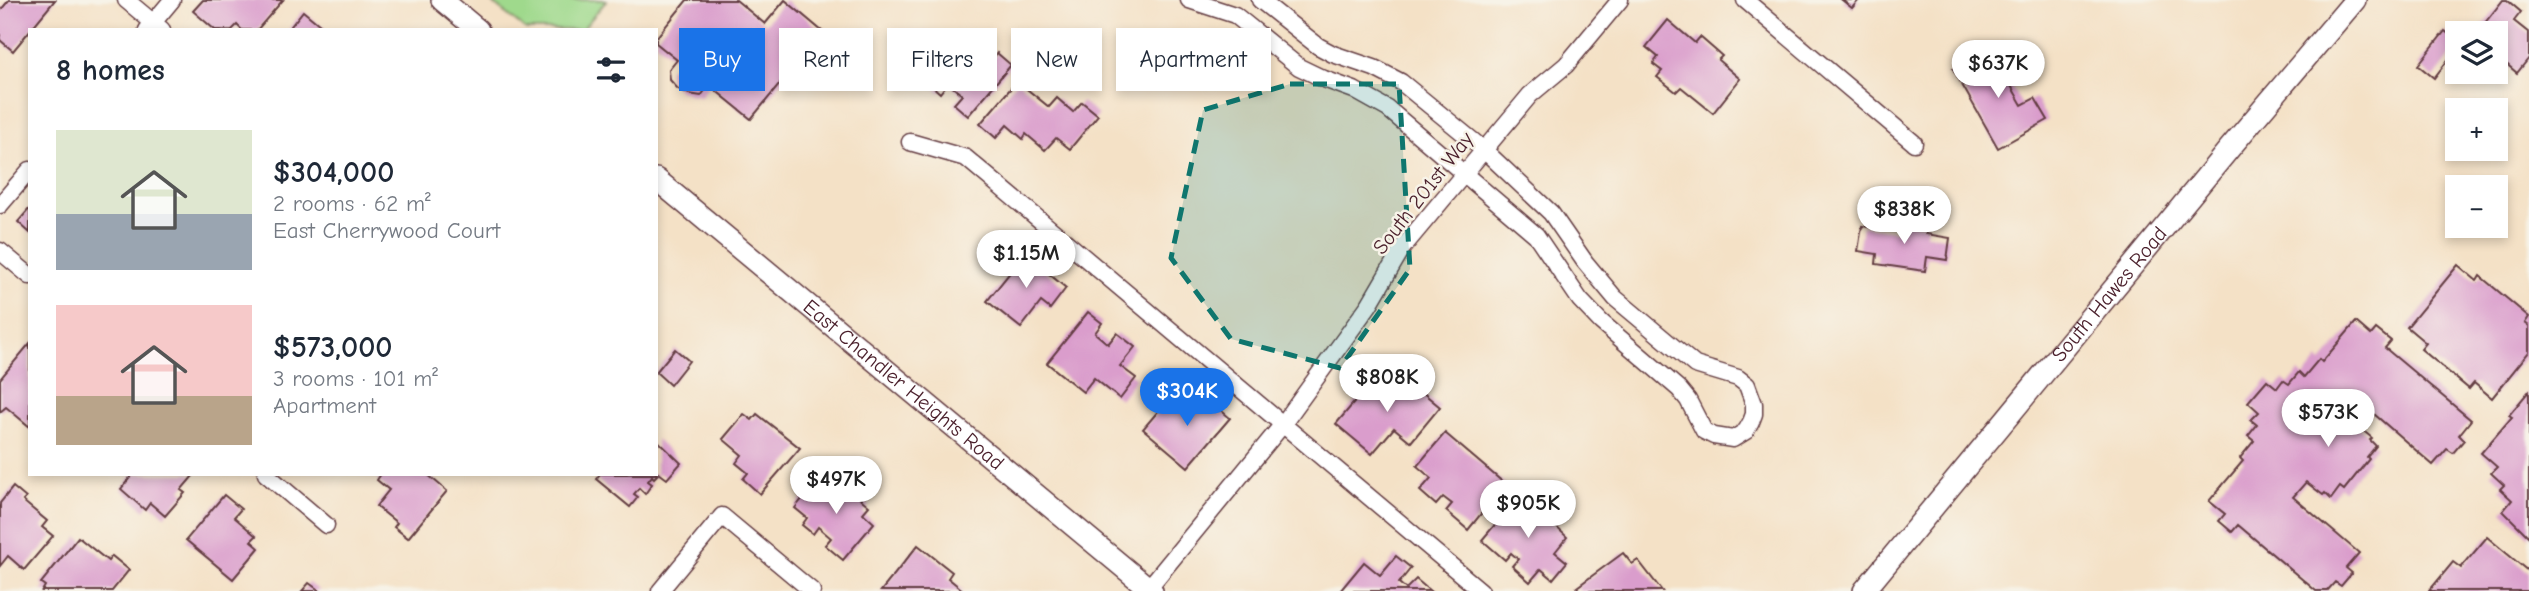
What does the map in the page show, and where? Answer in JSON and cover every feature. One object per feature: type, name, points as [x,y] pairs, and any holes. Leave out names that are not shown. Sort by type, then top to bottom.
[{"type":"main road","points":[[442,0],[476,28]]},
{"type":"main road","name":"South Hawes Road","points":[[1864,591],[2355,0]]},
{"type":"main road","name":"East Chandler Heights Road","points":[[658,181],[1149,590]]},
{"type":"street","points":[[126,0],[154,27],[172,0]]},
{"type":"street","points":[[1189,0],[1235,15],[1299,66],[1377,102],[1536,234],[1580,300],[1601,322],[1679,388],[1704,431],[1714,436],[1733,439],[1746,431],[1754,414],[1747,384],[1738,378],[1695,365],[1669,345],[1603,286],[1555,218],[1484,150],[1401,82],[1374,68],[1333,54],[1299,33],[1260,0]]},
{"type":"street","name":"South 201st Way","points":[[1149,590],[1283,424],[1369,305],[1403,247],[1530,94],[1566,65],[1620,0]]},
{"type":"street","points":[[1745,0],[1914,144]]},
{"type":"street","points":[[1324,79],[1333,54]]},
{"type":"street","points":[[910,142],[966,158],[1481,591]]},
{"type":"street","points":[[0,205],[28,172]]},
{"type":"street","points":[[1536,234],[1555,218]]},
{"type":"street","points":[[0,251],[28,274]]},
{"type":"street","points":[[1653,365],[1669,345]]},
{"type":"street","points":[[268,476],[326,525]]},
{"type":"street","points":[[660,591],[722,516],[812,591]]},
{"type":"highlighted area","points":[[1290,84],[1399,84],[1410,269],[1340,368],[1231,339],[1171,258],[1203,110]]},
{"type":"green space","points":[[489,0],[607,0],[584,28],[524,28]]},
{"type":"building","points":[[9,0],[55,0],[32,28],[28,28],[28,33],[13,51],[0,40],[0,11]]},
{"type":"building","points":[[203,0],[283,0],[259,28],[240,28],[237,25],[234,28],[213,28],[193,11]]},
{"type":"building","points":[[687,0],[736,0],[765,24],[785,0],[818,28],[779,28],[779,85],[751,119],[716,91],[765,91],[765,28],[679,28],[679,89],[670,80],[669,70],[677,60],[658,45],[658,36]]},
{"type":"building","points":[[1842,0],[1859,0],[1852,8]]},
{"type":"building","points":[[2503,0],[2507,0],[2521,12],[2514,21],[2529,33],[2529,58],[2517,73],[2508,65],[2508,21],[2486,21]]},
{"type":"building","points":[[303,11],[324,28],[290,28]]},
{"type":"building","points":[[1668,20],[1695,43],[1700,37],[1722,56],[1718,60],[1740,79],[1713,113],[1681,87],[1676,92],[1657,77],[1662,71],[1653,64],[1658,57],[1646,47]]},
{"type":"building","points":[[2445,31],[2445,64],[2434,78],[2418,65]]},
{"type":"building","points":[[1990,49],[2022,105],[2035,98],[2048,120],[1998,148],[1953,69]]},
{"type":"building","points":[[997,53],[1011,65],[997,82]]},
{"type":"building","points":[[1011,88],[1011,91],[1029,91],[1049,107],[1057,98],[1073,112],[1082,102],[1098,115],[1070,149],[1056,138],[1045,150],[1026,134],[1023,139],[1007,125],[996,138],[980,124]]},
{"type":"building","points":[[682,91],[705,91],[701,96]]},
{"type":"building","points":[[957,91],[989,91],[968,116],[954,104],[962,95]]},
{"type":"building","points":[[28,210],[28,231],[18,222]]},
{"type":"building","points":[[1897,222],[1927,226],[1926,234],[1950,238],[1947,260],[1927,257],[1925,271],[1876,264],[1877,254],[1858,251],[1862,226],[1896,231]]},
{"type":"building","points":[[1029,249],[1041,259],[1037,264],[1066,288],[1050,309],[1041,302],[1021,328],[987,301]]},
{"type":"building","points":[[2458,265],[2477,281],[2480,276],[2529,317],[2525,323],[2529,326],[2529,352],[2492,398],[2474,383],[2469,389],[2421,349],[2426,343],[2407,327]]},
{"type":"building","points":[[1088,312],[1102,323],[1095,333],[1108,344],[1117,333],[1135,347],[1120,366],[1136,378],[1120,399],[1094,378],[1083,392],[1047,363]]},
{"type":"building","points":[[2356,322],[2371,335],[2376,329],[2391,341],[2385,348],[2471,420],[2459,435],[2464,440],[2453,453],[2447,449],[2433,465],[2367,408],[2354,423],[2372,438],[2370,440],[2376,446],[2344,490],[2340,487],[2331,499],[2306,482],[2293,497],[2359,553],[2346,568],[2352,573],[2341,586],[2335,582],[2327,591],[2316,591],[2238,525],[2232,532],[2219,521],[2225,514],[2209,501],[2243,461],[2240,458],[2254,441],[2248,436],[2257,425],[2251,420],[2259,412],[2248,402],[2267,380],[2277,388],[2283,380],[2289,384],[2299,372],[2304,377],[2319,359],[2322,362]]},
{"type":"building","points":[[28,345],[28,425],[6,407],[0,412],[0,379]]},
{"type":"building","points":[[675,349],[689,361],[670,385],[658,374],[658,370]]},
{"type":"building","points":[[1404,377],[1440,407],[1411,442],[1394,428],[1372,454],[1336,424],[1374,379],[1391,393]]},
{"type":"building","points":[[2529,391],[2529,537],[2503,511],[2512,500],[2500,489],[2504,485],[2491,473],[2497,467],[2481,453],[2512,417],[2509,415]]},
{"type":"building","points":[[1194,392],[1214,410],[1217,407],[1230,418],[1188,467],[1143,429],[1165,403],[1177,412]]},
{"type":"building","points":[[744,414],[752,420],[757,414],[800,448],[760,494],[743,479],[748,473],[736,463],[742,455],[723,439]]},
{"type":"building","points":[[1445,433],[1505,484],[1468,530],[1446,511],[1452,504],[1443,497],[1436,505],[1420,491],[1431,478],[1417,466]]},
{"type":"building","points":[[658,441],[681,463],[667,479],[659,473]]},
{"type":"building","points":[[131,476],[193,476],[181,490],[185,493],[165,516],[150,503],[145,510],[121,489]]},
{"type":"building","points":[[380,476],[429,476],[447,491],[408,538],[394,527],[397,523],[376,506],[389,490],[377,480]]},
{"type":"building","points":[[598,476],[652,476],[648,481],[652,484],[645,494],[639,488],[634,494],[638,497],[630,507],[596,479]]},
{"type":"building","points":[[819,478],[831,488],[838,480],[869,506],[863,513],[874,523],[843,560],[825,545],[831,538],[818,527],[813,534],[802,525],[807,518],[795,508]]},
{"type":"building","points":[[13,487],[26,498],[23,501],[47,521],[42,527],[53,536],[24,570],[8,556],[0,566],[0,503]]},
{"type":"building","points":[[1521,494],[1567,537],[1555,552],[1567,562],[1553,579],[1541,569],[1530,582],[1512,566],[1518,559],[1511,553],[1505,560],[1482,540]]},
{"type":"building","points":[[224,495],[241,509],[234,517],[256,536],[251,541],[259,548],[233,579],[186,540]]},
{"type":"building","points":[[78,537],[108,561],[112,556],[129,570],[112,591],[42,591],[45,586],[41,583]]},
{"type":"building","points":[[2487,537],[2529,572],[2529,591],[2429,591],[2453,562],[2461,568]]},
{"type":"building","points":[[918,545],[952,572],[948,578],[964,591],[881,591]]},
{"type":"building","points":[[1623,553],[1632,564],[1638,560],[1662,591],[1580,591],[1577,587]]},
{"type":"building","points":[[1396,556],[1411,568],[1399,583],[1406,589],[1416,579],[1430,591],[1340,591],[1364,562],[1380,575]]},
{"type":"building","points":[[309,583],[320,591],[302,591]]}]
